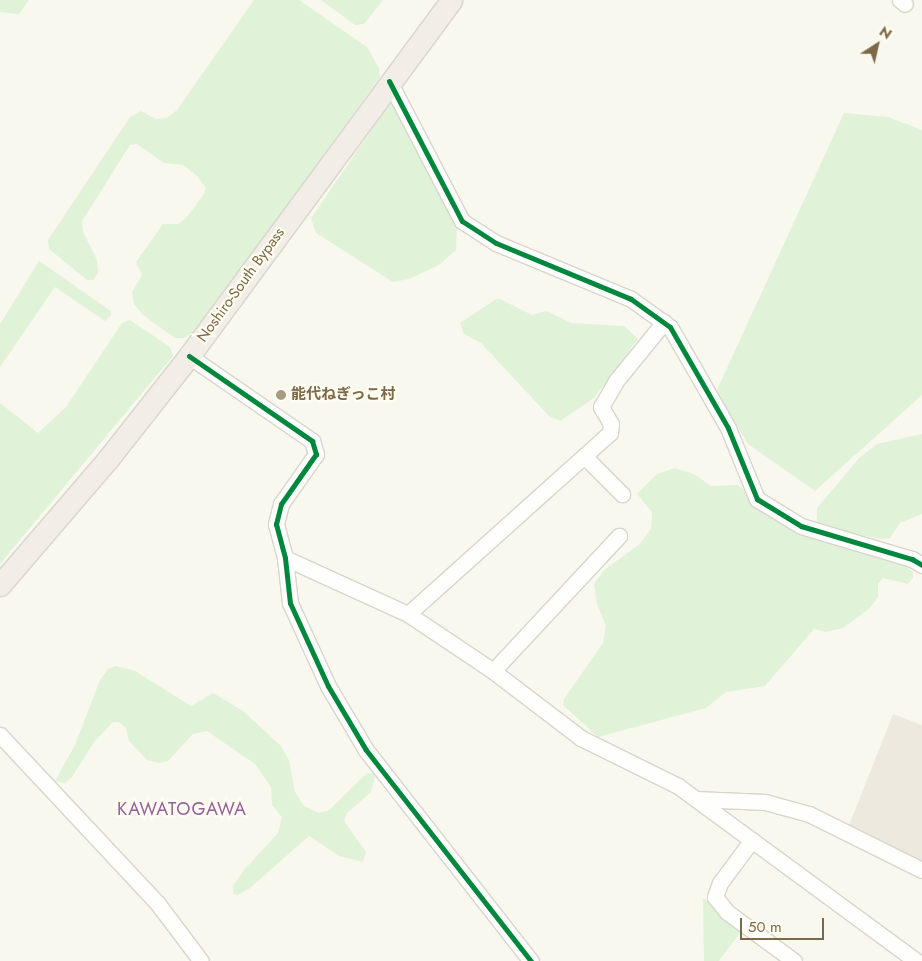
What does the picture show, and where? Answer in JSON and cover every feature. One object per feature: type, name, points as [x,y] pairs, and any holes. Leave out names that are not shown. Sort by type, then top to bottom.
[{"type":"highway","name":"Noshiro-South Bypass","points":[[0,585],[108,458],[189,356],[451,0]]},
{"type":"street","points":[[390,81],[462,221],[496,243],[631,299],[664,322],[728,428],[757,499],[800,526],[912,559],[922,565]]},
{"type":"street","points":[[408,614],[610,433],[611,424],[600,407],[664,322]]},
{"type":"street","points":[[189,356],[312,441],[316,454],[281,504],[276,524],[285,558],[290,603],[328,686],[366,750],[531,961]]},
{"type":"street","points":[[584,456],[622,494]]},
{"type":"street","points":[[493,670],[619,536]]},
{"type":"street","points":[[285,558],[408,614],[493,670],[581,738],[651,770],[695,799],[916,961]]},
{"type":"street","points":[[0,735],[158,904],[201,961]]},
{"type":"street","points":[[695,799],[765,802],[809,814],[922,870]]},
{"type":"street","points":[[752,840],[720,883],[715,897],[727,912],[794,961]]},
{"type":"shaded area","points":[[893,714],[922,725],[922,866],[848,828]]},
{"type":"green space","points":[[0,0],[29,0],[19,14],[0,12]]},
{"type":"green space","points":[[254,0],[299,0],[367,47],[379,68],[380,77],[195,332],[184,338],[175,338],[143,315],[134,304],[132,292],[142,275],[136,262],[163,224],[178,224],[186,218],[204,194],[206,188],[197,176],[183,165],[164,163],[137,144],[130,145],[82,221],[83,232],[97,260],[98,273],[93,280],[87,280],[49,249],[48,240],[130,117],[141,111],[156,119],[167,118],[177,110]]},
{"type":"green space","points":[[321,0],[383,0],[364,24],[355,25]]},
{"type":"green space","points":[[390,103],[396,105],[457,226],[456,250],[439,265],[409,279],[393,282],[316,233],[311,218]]},
{"type":"green space","points":[[844,113],[888,117],[922,130],[922,395],[815,491],[748,444],[716,392]]},
{"type":"green space","points":[[39,261],[111,311],[111,315],[105,321],[55,287],[0,367],[0,324]]},
{"type":"green space","points":[[498,298],[532,315],[547,311],[571,323],[624,326],[638,339],[594,398],[560,421],[549,416],[481,343],[464,334],[460,323]]},
{"type":"green space","points":[[130,320],[170,347],[173,356],[0,564],[0,403],[38,433],[66,407],[122,323]]},
{"type":"green space","points":[[922,434],[922,514],[900,523],[890,538],[882,539],[828,529],[817,521],[817,508],[859,458],[877,444]]},
{"type":"green space","points":[[675,468],[694,474],[711,486],[738,485],[776,519],[812,537],[874,553],[906,566],[913,572],[913,578],[908,584],[883,578],[878,584],[878,597],[870,608],[843,628],[826,632],[814,629],[765,686],[726,692],[706,708],[598,737],[563,705],[564,699],[603,643],[606,626],[597,604],[594,584],[604,570],[640,544],[651,529],[652,512],[637,494],[657,474]]},
{"type":"green space","points":[[116,666],[135,671],[191,706],[213,693],[243,711],[280,745],[289,760],[295,792],[304,806],[319,813],[329,810],[367,773],[376,774],[371,792],[347,813],[344,821],[366,852],[363,862],[339,856],[309,836],[250,888],[238,895],[233,894],[233,886],[244,870],[278,833],[282,817],[272,805],[271,787],[255,764],[207,731],[193,734],[168,761],[159,763],[147,760],[129,741],[126,728],[119,722],[113,722],[94,742],[72,777],[65,783],[55,781],[75,745],[100,680],[108,669]]},
{"type":"green space","points":[[703,898],[743,929],[719,961],[704,961]]},
{"type":"cycle path","points":[[389,81],[462,221],[496,243],[631,299],[670,327],[728,428],[757,499],[801,526],[912,559],[922,565]]},
{"type":"cycle path","points":[[189,356],[312,441],[316,454],[281,504],[276,524],[285,558],[290,603],[328,686],[366,750],[531,961]]},
{"type":"place","name":"能代ねぎっこ村","points":[[281,395]]},
{"type":"district","name":"KAWATOGAWA","points":[[182,809]]}]
